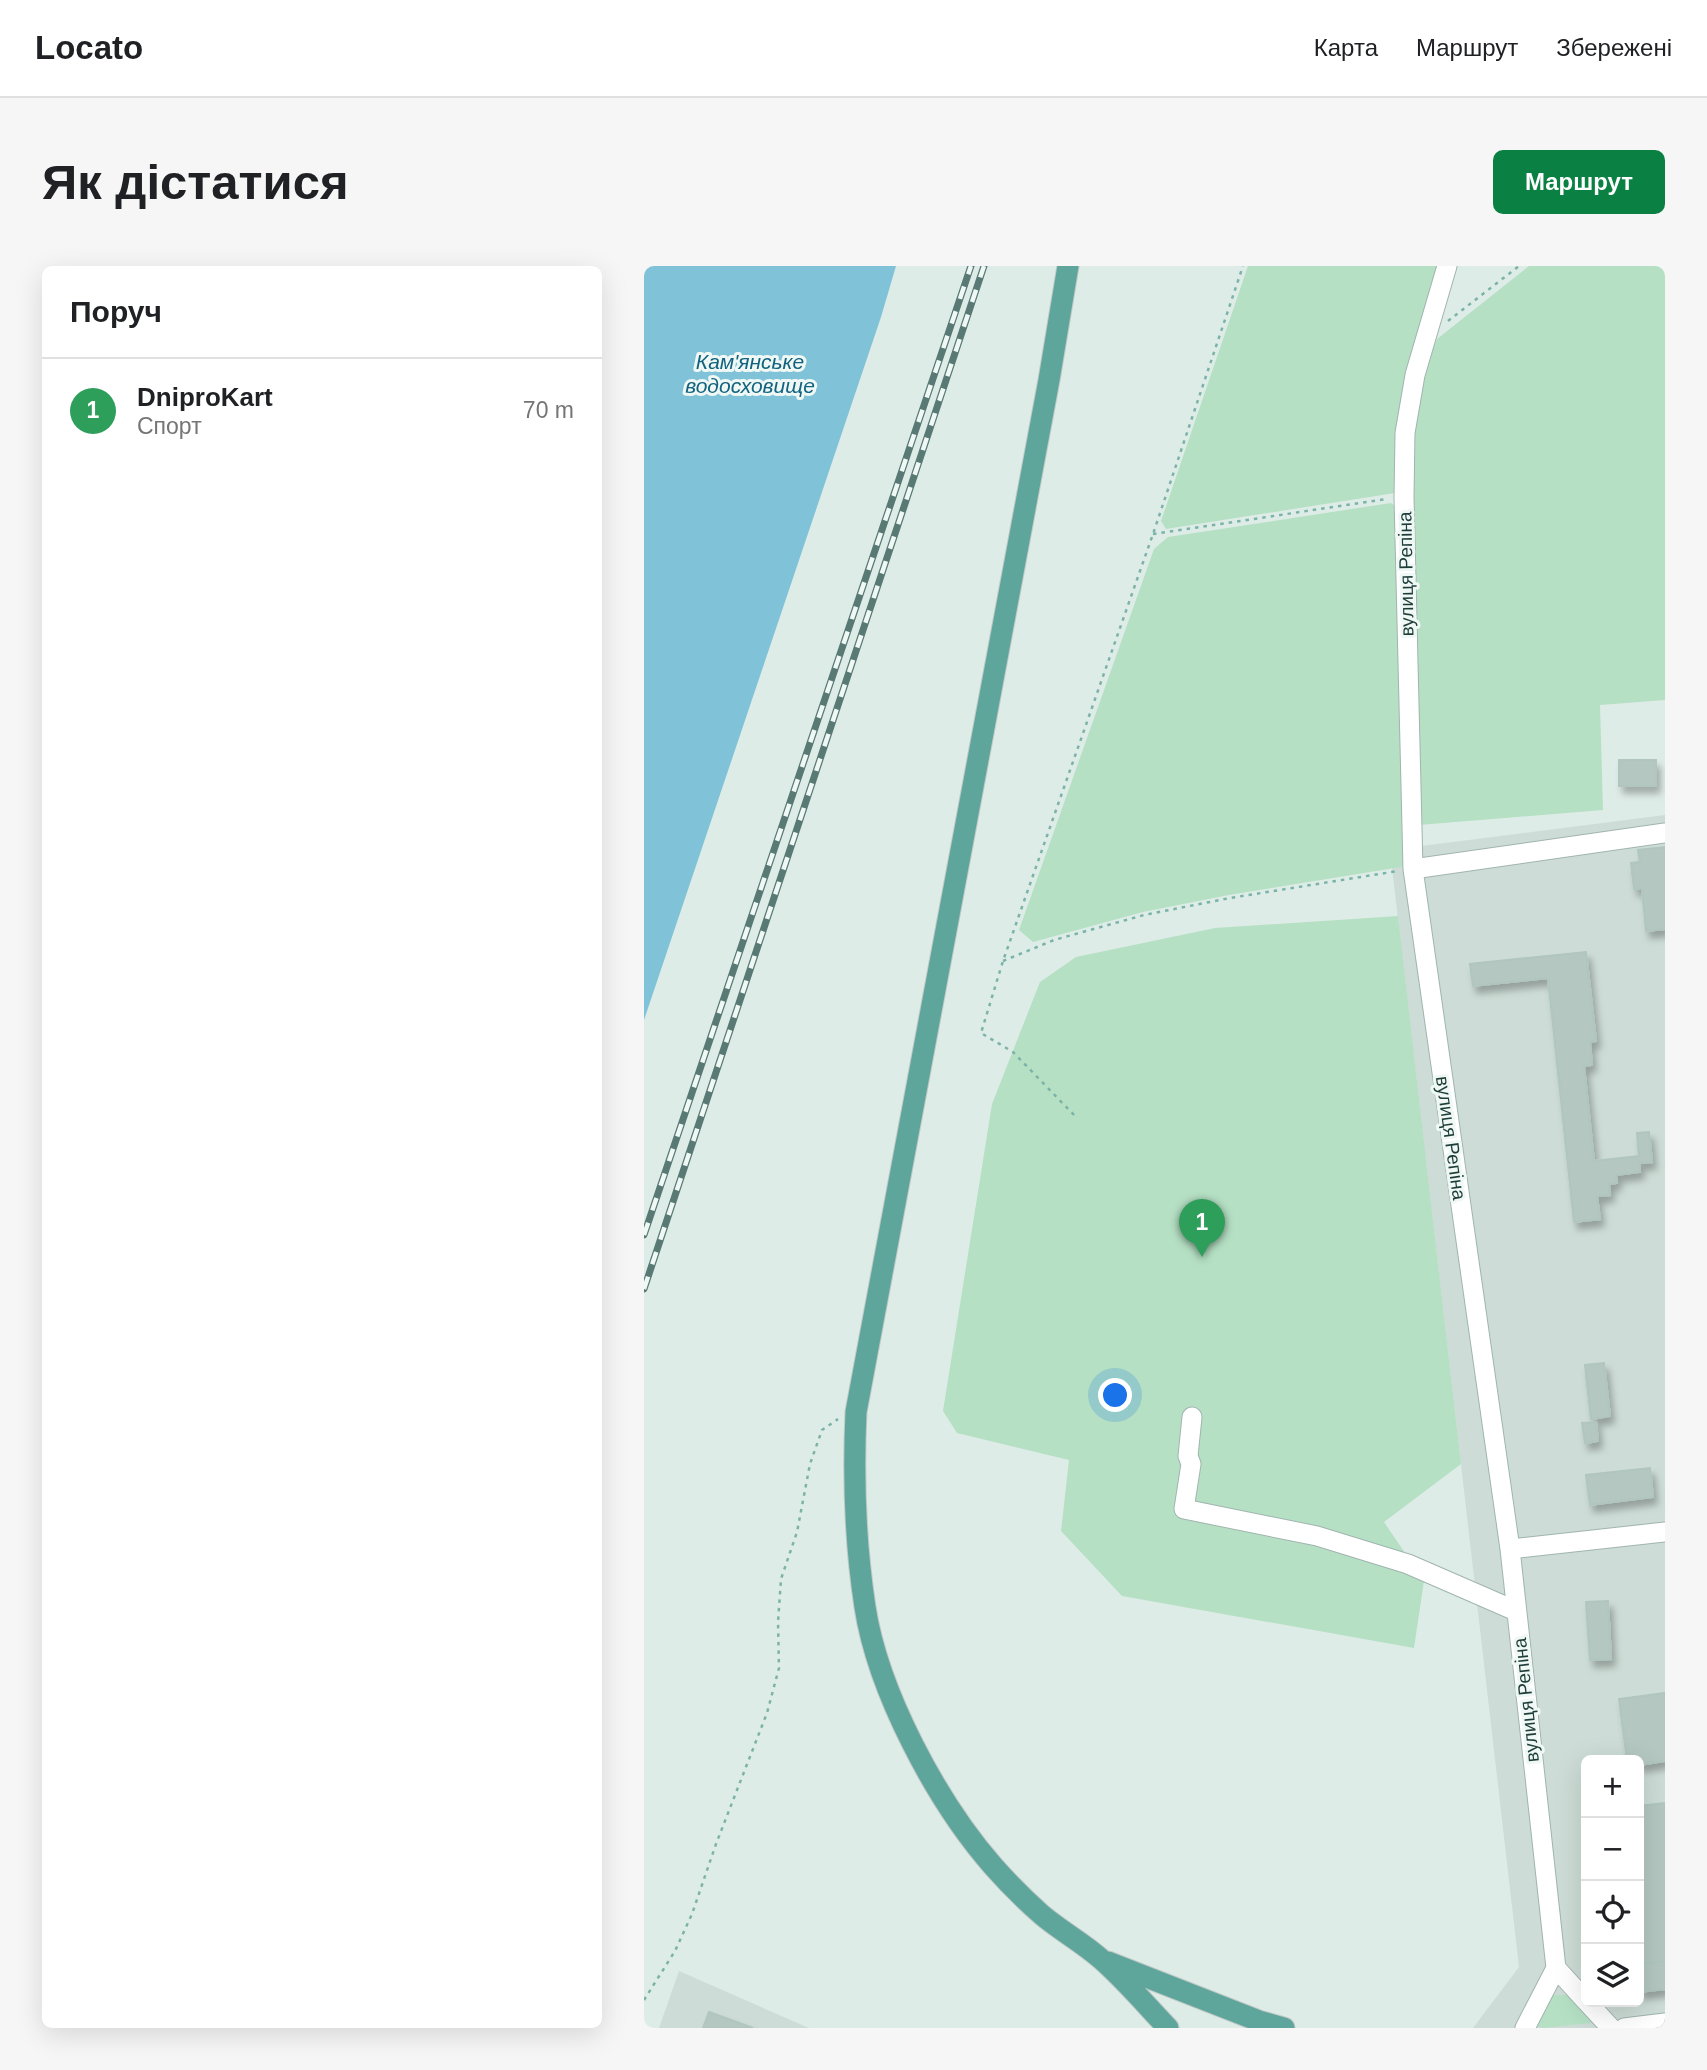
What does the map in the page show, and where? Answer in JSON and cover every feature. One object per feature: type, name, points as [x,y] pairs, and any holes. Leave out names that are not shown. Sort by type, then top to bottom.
[{"type":"main road","points":[[1068,266],[856,1412],[853,1474],[856,1532],[865,1610],[884,1680],[917,1750],[950,1809],[993,1866],[1041,1914],[1103,1960],[1168,2028]]},
{"type":"main road","points":[[1103,1960],[1259,2021],[1284,2028]]},
{"type":"street","name":"вулиця Репіна","points":[[1447,266],[1415,375],[1405,433],[1404,497],[1413,869],[1510,1549],[1556,1968]]},
{"type":"street","points":[[1413,869],[1665,833]]},
{"type":"street","points":[[1192,1417],[1188,1456],[1191,1464],[1184,1509],[1317,1535],[1408,1564],[1516,1611]]},
{"type":"street","points":[[1510,1549],[1665,1532]]},
{"type":"street","points":[[1525,2028],[1556,1968],[1581,1995]]},
{"type":"street","points":[[1592,2007],[1611,2028]]},
{"type":"street","points":[[1624,2028],[1665,2023]]},
{"type":"path","points":[[1074,1115],[1013,1052],[981,1033],[1003,961],[1153,534],[1243,266]]},
{"type":"path","points":[[1448,321],[1519,266]]},
{"type":"path","points":[[1153,534],[1404,497]]},
{"type":"path","points":[[1003,961],[1054,940],[1144,915],[1413,869]]},
{"type":"path","points":[[644,2000],[675,1951],[692,1914],[767,1713],[779,1668],[781,1579],[797,1532],[810,1464],[822,1430],[842,1417],[856,1412]]},
{"type":"shaded area","points":[[1665,815],[1665,2028],[1473,2028],[1519,1967],[1390,850]]},
{"type":"shaded area","points":[[679,1971],[809,2028],[659,2028]]},
{"type":"green space","points":[[1248,266],[1439,266],[1395,493],[1166,529],[1161,521]]},
{"type":"green space","points":[[1529,266],[1665,266],[1665,700],[1600,705],[1603,810],[1419,825],[1412,433],[1422,378],[1437,339]]},
{"type":"green space","points":[[1391,503],[1398,508],[1405,862],[1401,867],[1143,912],[1033,942],[1019,930],[1154,549],[1168,537]]},
{"type":"green space","points":[[1398,916],[1461,1464],[1384,1522],[1424,1581],[1414,1648],[1122,1596],[1061,1531],[1069,1460],[957,1433],[943,1411],[992,1104],[1040,982],[1076,957],[1215,928]]},
{"type":"green space","points":[[1552,1995],[1571,1995],[1592,2021],[1543,2028],[1536,2026]]},
{"type":"water","name":"Кам'янське водосховище","points":[[644,266],[896,266],[644,1020]]},
{"type":"building","points":[[1619,760],[1656,760],[1656,786],[1619,786]]},
{"type":"building","points":[[1665,847],[1665,929],[1646,931],[1642,888],[1634,889],[1631,863],[1640,862],[1638,850]]},
{"type":"building","points":[[1586,952],[1596,1041],[1590,1042],[1592,1065],[1584,1066],[1594,1161],[1639,1156],[1637,1133],[1649,1132],[1652,1162],[1639,1163],[1640,1172],[1616,1175],[1617,1183],[1609,1184],[1610,1195],[1597,1196],[1600,1219],[1574,1222],[1548,978],[1473,986],[1470,964]]},
{"type":"building","points":[[1604,1363],[1610,1416],[1591,1419],[1585,1365]]},
{"type":"building","points":[[1596,1422],[1598,1441],[1585,1443],[1582,1423]]},
{"type":"building","points":[[1650,1468],[1653,1497],[1590,1505],[1586,1475]]},
{"type":"building","points":[[1608,1601],[1611,1659],[1590,1660],[1586,1602]]},
{"type":"building","points":[[1665,1693],[1665,1761],[1644,1764],[1644,1755],[1626,1755],[1619,1699]]},
{"type":"building","points":[[1665,1803],[1665,1961],[1644,1963],[1644,1818],[1644,1805]]},
{"type":"building","points":[[1665,1961],[1665,1989],[1644,1991],[1644,1963]]},
{"type":"building","points":[[709,2012],[753,2028],[703,2028]]},
{"type":"railway","points":[[644,1235],[971,266]]},
{"type":"railway","points":[[644,1289],[984,266]]},
{"type":"place","name":"DniproKart","points":[[1202,1257]]}]
